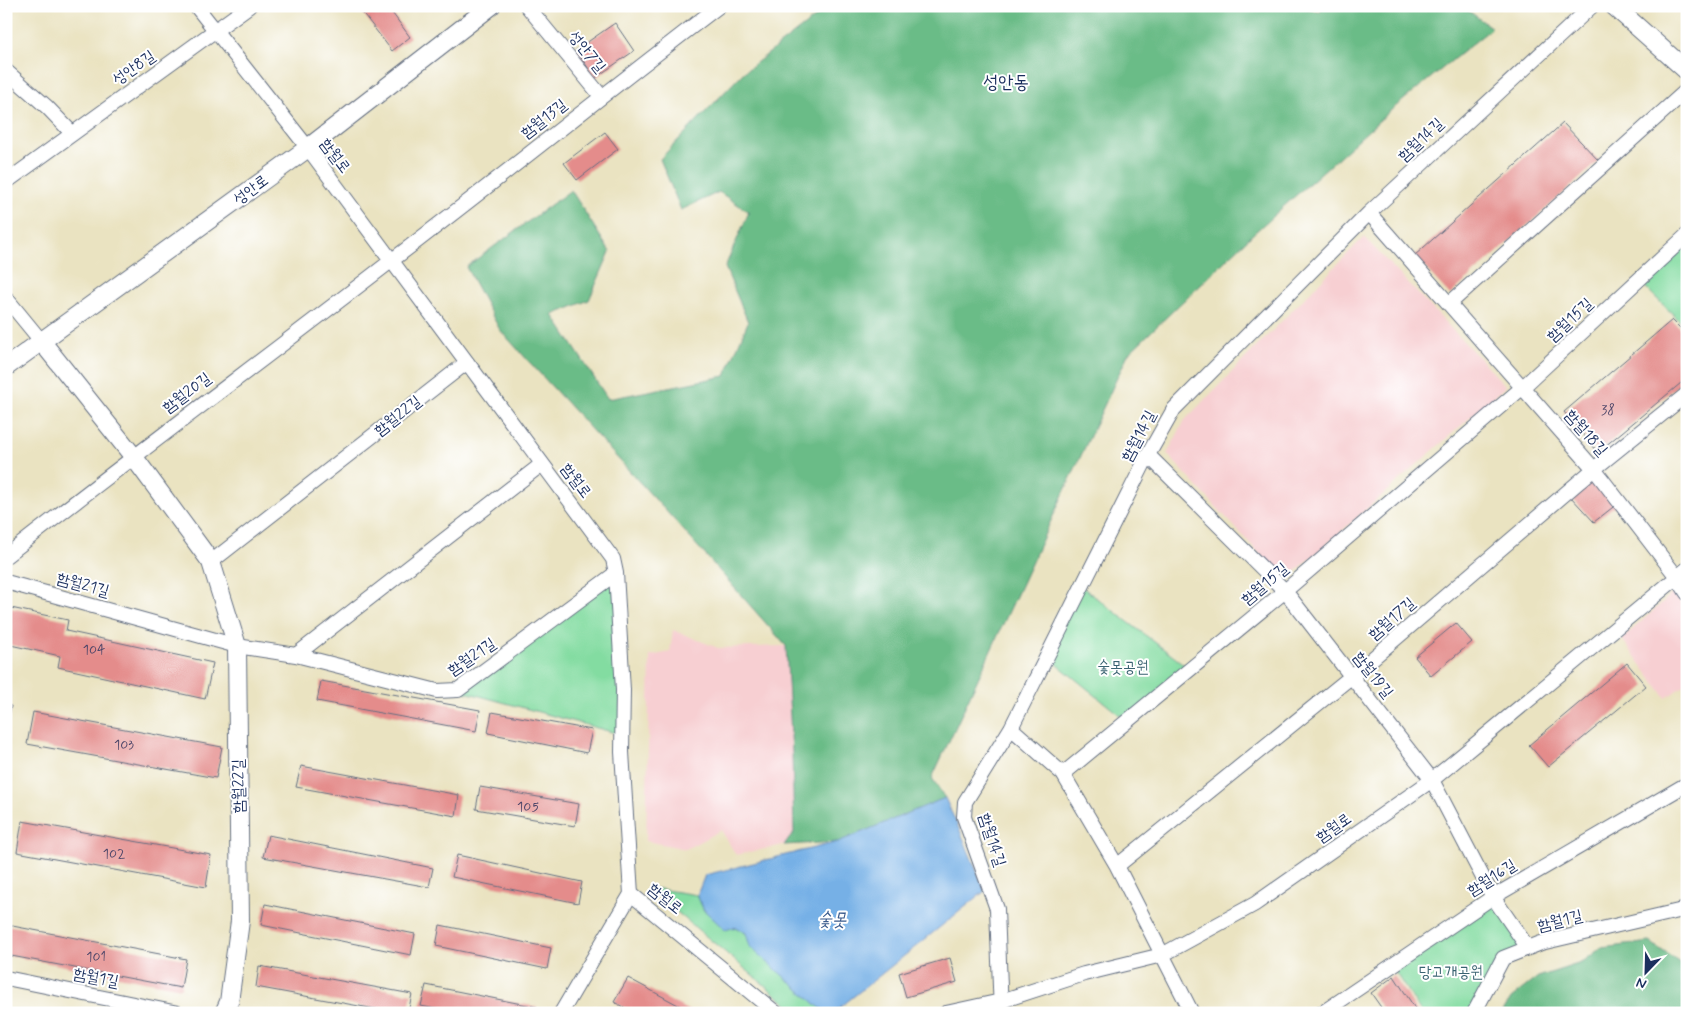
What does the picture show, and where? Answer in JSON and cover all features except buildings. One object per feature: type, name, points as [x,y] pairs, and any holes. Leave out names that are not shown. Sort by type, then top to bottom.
[{"type":"street","name":"함월로","points":[[196,6],[308,148],[613,559],[616,573],[623,690],[622,752],[631,894],[776,1013]]},
{"type":"street","name":"성안8길","points":[[6,182],[249,6]]},
{"type":"street","name":"성안로","points":[[6,367],[308,148],[491,6]]},
{"type":"street","name":"성안7길","points":[[527,6],[601,96]]},
{"type":"street","name":"함월13길","points":[[391,261],[719,6]]},
{"type":"street","name":"함월14길","points":[[1001,1007],[998,909],[964,817],[965,802],[1011,728],[1148,455],[1174,409],[1369,213],[1592,6]]},
{"type":"street","points":[[1614,6],[1687,71]]},
{"type":"street","points":[[6,71],[47,107],[72,133]]},
{"type":"street","points":[[1449,304],[1687,90]]},
{"type":"street","name":"함월18길","points":[[1369,213],[1523,387],[1682,573],[1687,593]]},
{"type":"street","name":"함월15길","points":[[1063,774],[1284,591],[1523,387],[1687,235]]},
{"type":"street","name":"함월20길","points":[[6,556],[133,456],[391,261]]},
{"type":"street","points":[[6,298],[42,342]]},
{"type":"street","name":"함월22길","points":[[42,342],[133,456],[211,562],[237,646],[240,921],[229,1002],[224,1013]]},
{"type":"street","name":"함월22길","points":[[211,562],[466,362]]},
{"type":"street","name":"함월17길","points":[[1117,866],[1352,676],[1594,469],[1687,394]]},
{"type":"street","name":"함월19길","points":[[1148,455],[1284,591],[1352,676],[1432,780],[1493,896],[1528,948]]},
{"type":"street","points":[[296,655],[542,464]]},
{"type":"street","name":"함월21길","points":[[6,582],[237,646],[296,655],[437,691],[458,690],[616,573]]},
{"type":"street","name":"함월로","points":[[946,1013],[1001,1007],[1084,974],[1162,955],[1255,904],[1432,780],[1682,573]]},
{"type":"street","points":[[1011,728],[1063,774],[1117,866],[1192,1013]]},
{"type":"street","name":"함월16길","points":[[1322,1013],[1493,896],[1687,784]]},
{"type":"street","points":[[561,1013],[631,894]]},
{"type":"street","name":"함월1길","points":[[1474,1013],[1503,958],[1541,943],[1687,909]]},
{"type":"street","name":"함월1길","points":[[6,978],[178,1013]]},
{"type":"shaded area","points":[[1364,237],[1506,386],[1285,581],[1167,454],[1185,420]]},
{"type":"shaded area","points":[[1675,591],[1687,611],[1687,683],[1666,698],[1622,639]]},
{"type":"shaded area","points":[[673,630],[718,648],[786,646],[794,833],[784,845],[736,855],[721,830],[686,849],[646,841],[650,656],[670,652]]},
{"type":"green space","points":[[830,6],[1298,6],[1320,12],[1322,6],[1462,6],[1492,28],[1390,111],[1254,233],[1128,354],[932,778],[945,798],[838,842],[784,845],[794,833],[786,646],[677,523],[500,330],[466,267],[571,190],[610,252],[589,300],[553,315],[608,399],[725,376],[748,322],[725,267],[749,212],[719,192],[681,210],[660,159],[743,73]]},
{"type":"green space","points":[[1687,245],[1687,328],[1645,287]]},
{"type":"green space","points":[[616,573],[623,735],[458,690]]},
{"type":"green space","name":"숯못공원","points":[[1082,587],[1190,669],[1127,721],[1047,656]]},
{"type":"green space","points":[[647,887],[697,895],[704,911],[746,933],[751,947],[826,1013],[798,1013]]},
{"type":"green space","name":"당고개공원","points":[[1493,897],[1527,946],[1503,958],[1474,1013],[1422,1013],[1391,966]]},
{"type":"green space","points":[[1650,942],[1687,968],[1687,1013],[1502,1013],[1511,998],[1538,977],[1581,963],[1601,948]]},
{"type":"water","name":"숯못","points":[[945,798],[985,891],[833,1013],[826,1013],[750,947],[746,933],[736,927],[725,930],[704,910],[697,895],[705,875],[838,842]]},
{"type":"district","name":"성안동","points":[[1006,82]]}]
